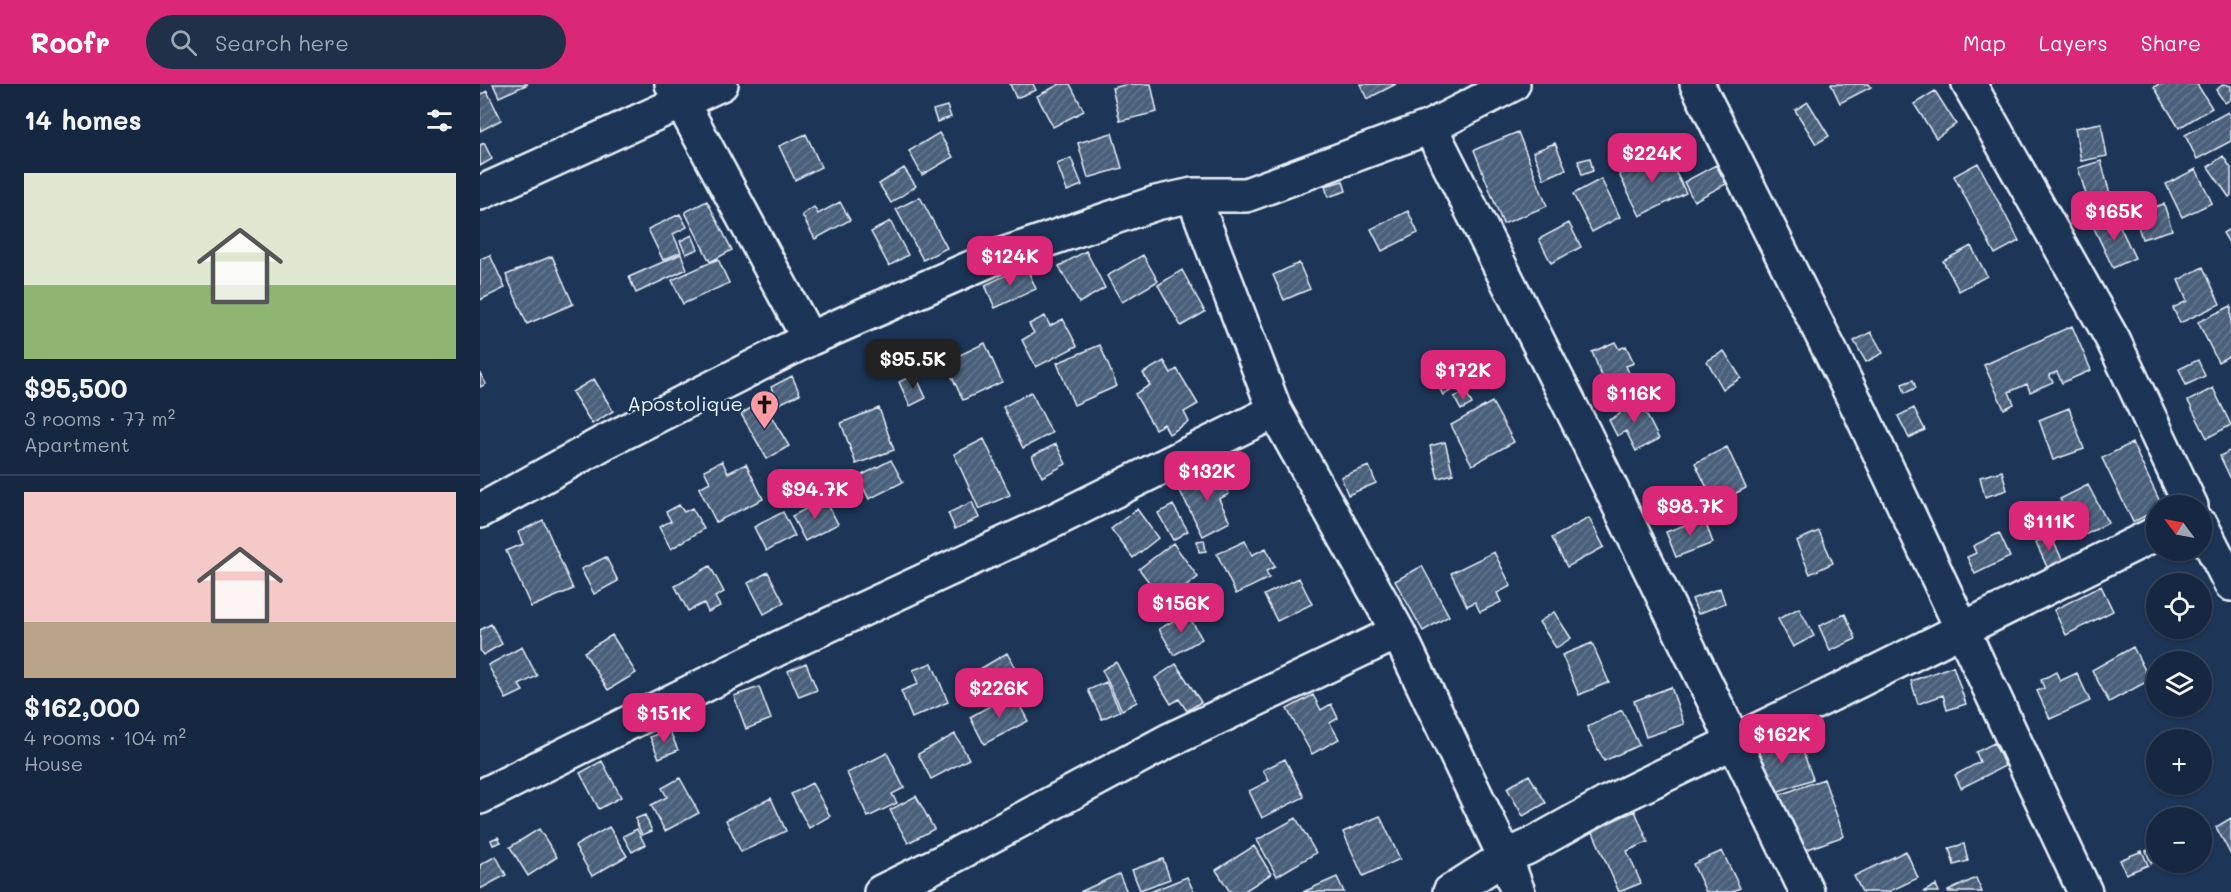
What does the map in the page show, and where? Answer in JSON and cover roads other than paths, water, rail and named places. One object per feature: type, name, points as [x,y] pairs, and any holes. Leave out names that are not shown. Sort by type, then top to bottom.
[{"type":"street","points":[[480,193],[676,93],[721,84]]},
{"type":"street","points":[[480,511],[604,442],[808,339],[996,257],[1156,203],[1193,195],[1246,195],[1431,127],[1513,84]]},
{"type":"street","points":[[1697,84],[1861,413],[2085,892]]},
{"type":"street","points":[[1969,84],[2113,340],[2186,495]]},
{"type":"street","points":[[676,93],[808,339]]},
{"type":"street","points":[[1431,127],[1583,431],[1807,892]]},
{"type":"street","points":[[1193,195],[1275,411],[1398,632],[1505,857],[1518,892]]},
{"type":"street","points":[[480,796],[778,648],[1055,520],[1275,411]]},
{"type":"street","points":[[1450,892],[1505,857],[1528,847],[1609,802],[2146,538]]},
{"type":"street","points":[[2212,544],[2228,571]]},
{"type":"street","points":[[881,892],[948,859],[1168,741],[1398,632]]},
{"type":"place","name":"Apostolique","points":[[764,430]]}]
